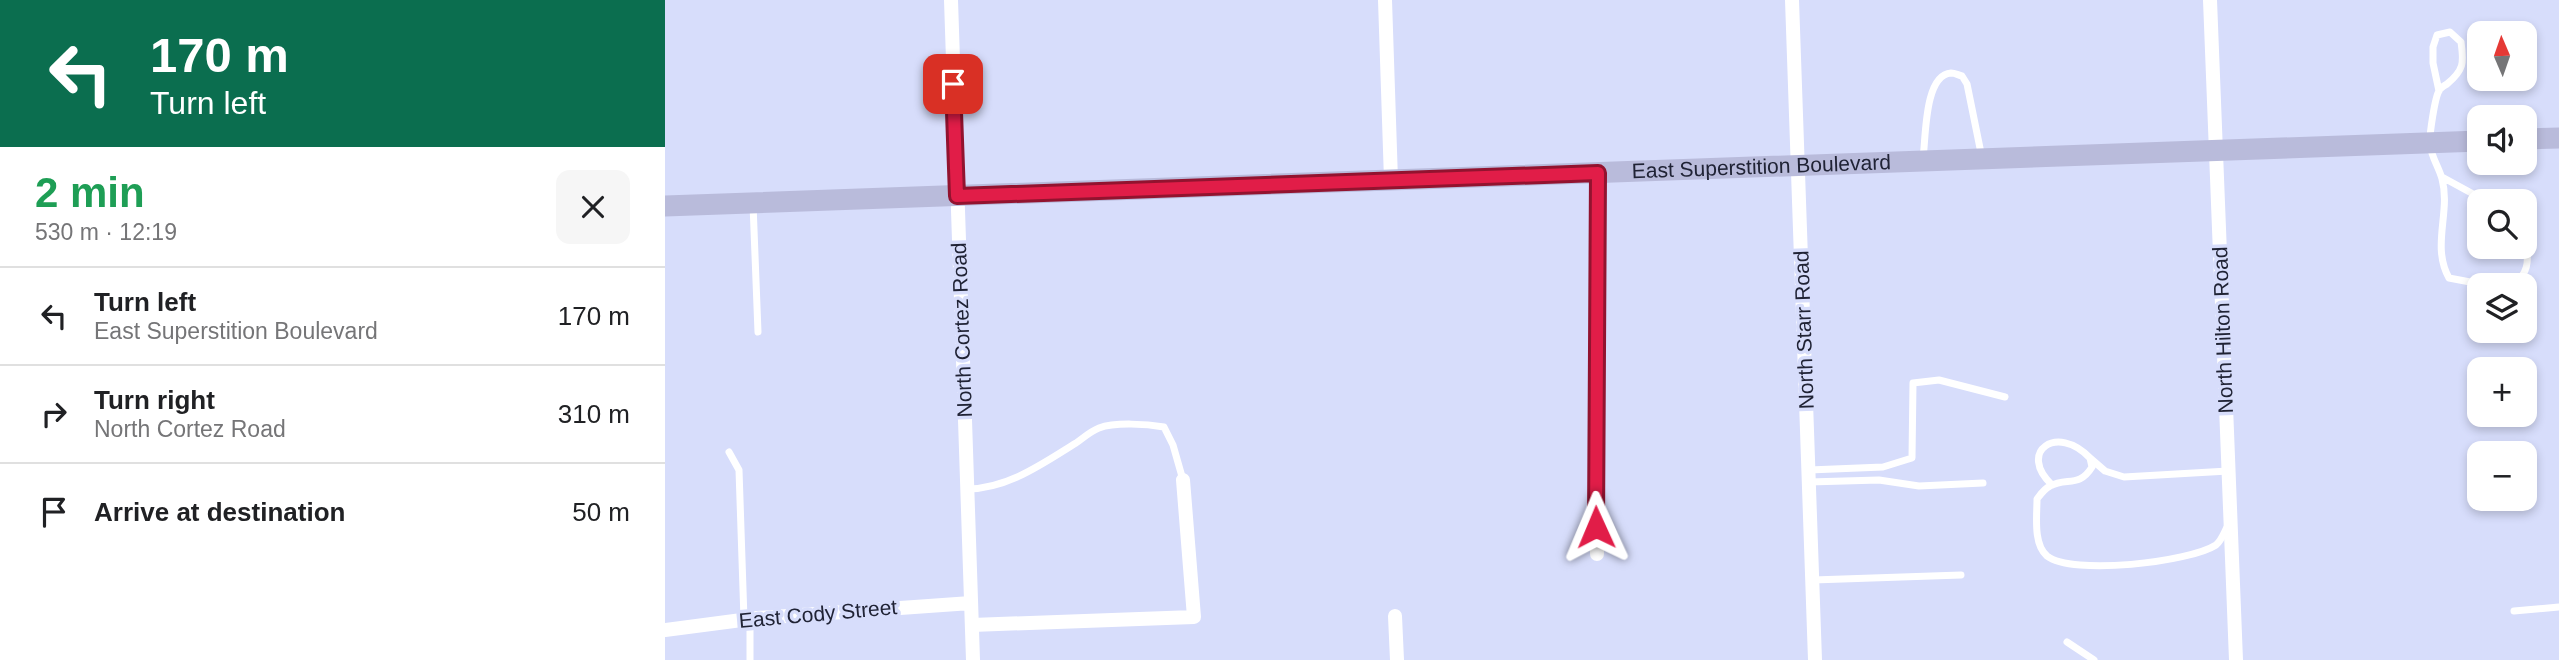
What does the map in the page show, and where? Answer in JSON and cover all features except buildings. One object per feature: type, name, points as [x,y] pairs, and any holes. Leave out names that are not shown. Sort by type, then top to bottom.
[{"type":"main road","points":[[2537,139],[2559,138]]},
{"type":"main road","name":"East Superstition Boulevard","points":[[665,206],[2467,141]]},
{"type":"street","name":"North Cortez Road","points":[[951,0],[973,660]]},
{"type":"street","points":[[1385,0],[1391,180]]},
{"type":"street","name":"North Starr Road","points":[[1792,0],[1815,660]]},
{"type":"street","name":"North Hilton Road","points":[[2210,0],[2236,660]]},
{"type":"street","points":[[1597,554],[1595,500],[1598,173]]},
{"type":"street","points":[[972,625],[1194,617],[1182,480]]},
{"type":"street","name":"East Cody Street","points":[[665,630],[747,619],[971,603]]},
{"type":"street","points":[[1395,616],[1397,660]]},
{"type":"lane","points":[[2439,91],[2459,74],[2463,58],[2461,42],[2450,32],[2437,35],[2433,47],[2439,91],[2430,142],[2436,167],[2442,177],[2446,210],[2440,232],[2444,269],[2449,278],[2467,281]]},
{"type":"lane","points":[[1923,161],[1931,90],[1940,78],[1951,73],[1962,76],[1967,84],[1982,159]]},
{"type":"lane","points":[[2442,177],[2467,191]]},
{"type":"lane","points":[[753,203],[758,332]]},
{"type":"lane","points":[[1808,476],[1883,467],[1912,458],[1913,383],[1939,380],[2005,397]]},
{"type":"lane","points":[[968,489],[987,489],[1001,485],[1030,471],[1100,428],[1146,424],[1164,427],[1173,445],[1182,480]]},
{"type":"lane","points":[[2052,485],[2041,474],[2038,459],[2041,449],[2056,441],[2068,442],[2105,471],[2124,477],[2229,471]]},
{"type":"lane","points":[[729,452],[740,470],[750,660]]},
{"type":"lane","points":[[2090,458],[2092,467],[2087,475],[2077,481],[2052,485],[2036,499],[2038,540],[2049,557],[2067,564],[2098,566],[2187,556],[2219,543],[2230,520]]},
{"type":"lane","points":[[1808,476],[1879,480],[1919,486],[1983,483]]},
{"type":"lane","points":[[1812,580],[1961,575]]},
{"type":"lane","points":[[2514,611],[2559,607]]},
{"type":"lane","points":[[2067,642],[2094,660]]},
{"type":"route","points":[[953,84],[957,196],[1598,173],[1596,527]]}]
